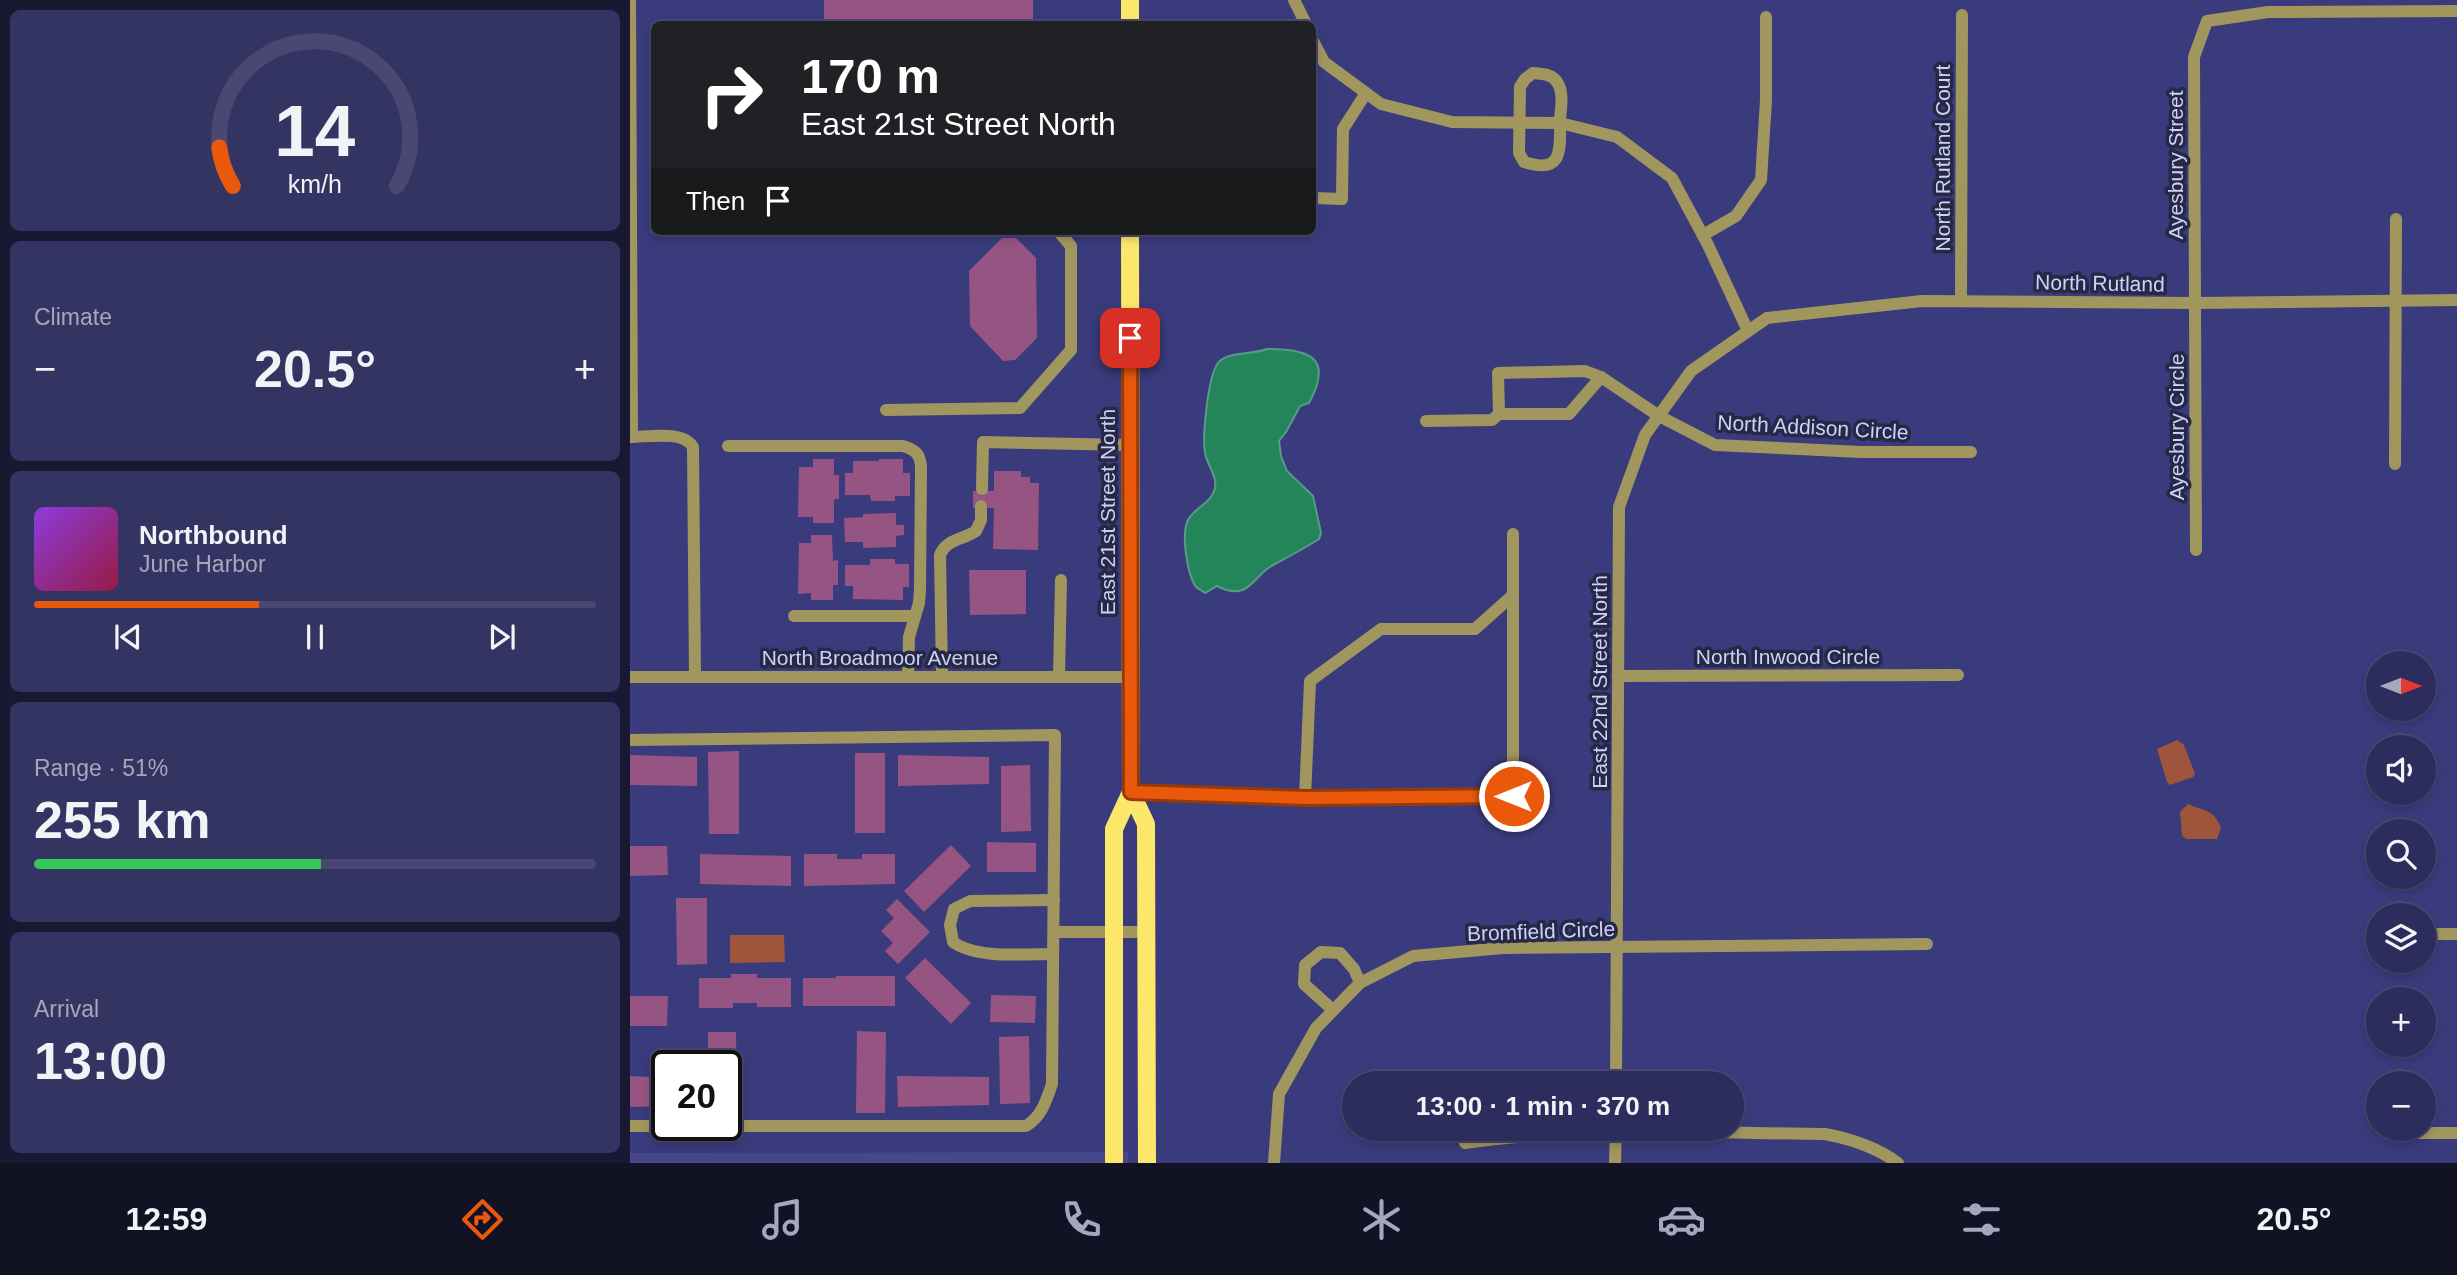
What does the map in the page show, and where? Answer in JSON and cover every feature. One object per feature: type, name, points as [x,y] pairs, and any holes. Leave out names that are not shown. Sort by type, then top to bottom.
[{"type":"main road","points":[[1130,0],[1130,21]]},
{"type":"main road","name":"East 21st Street North","points":[[1130,235],[1131,792],[1146,824],[1147,1163]]},
{"type":"main road","name":"East 21st Street North","points":[[1115,1163],[1114,829],[1131,792]]},
{"type":"street","points":[[630,0],[631,437],[681,437],[689,440],[693,447],[695,677]]},
{"type":"street","points":[[1294,0],[1304,21]]},
{"type":"street","name":"Ayesbury Street","points":[[2195,303],[2194,57],[2207,21],[2268,12],[2457,11]]},
{"type":"street","name":"North Rutland Court","points":[[1961,301],[1962,15]]},
{"type":"street","points":[[1703,234],[1736,216],[1761,180],[1766,100],[1766,17]]},
{"type":"street","points":[[1316,47],[1324,62],[1381,104],[1452,121],[1560,123],[1616,137],[1672,178],[1703,234],[1748,331]]},
{"type":"street","points":[[1533,74],[1545,74],[1556,79],[1562,89],[1560,123],[1561,149],[1557,159],[1549,165],[1524,162],[1519,153],[1520,87],[1525,79],[1533,74]]},
{"type":"street","points":[[1316,198],[1342,198],[1343,129],[1366,93]]},
{"type":"street","points":[[2395,464],[2396,219]]},
{"type":"street","points":[[886,410],[1020,408],[1070,349],[1071,246],[1061,235]]},
{"type":"street","name":"North Rutland","points":[[1748,331],[1767,318],[1922,301],[2195,303],[2457,300]]},
{"type":"street","name":"Ayesbury Circle","points":[[2195,303],[2196,550]]},
{"type":"street","name":"East 22nd Street North","points":[[1616,1071],[1619,506],[1645,435],[1691,371],[1748,331]]},
{"type":"street","points":[[1426,421],[1492,420],[1499,414],[1569,414],[1601,377],[1585,371],[1498,373],[1499,414]]},
{"type":"street","name":"North Addison Circle","points":[[1601,377],[1658,416],[1715,445],[1861,452],[1971,452]]},
{"type":"street","points":[[982,489],[983,442],[1130,445]]},
{"type":"street","points":[[728,446],[903,446],[918,453],[921,467],[921,566],[919,603],[909,637],[908,676]]},
{"type":"street","points":[[942,676],[940,555],[948,543],[976,531],[981,520],[981,506]]},
{"type":"street","points":[[1131,792],[1305,798],[1514,796],[1514,534]]},
{"type":"street","points":[[1059,677],[1061,580]]},
{"type":"street","points":[[1305,798],[1310,681],[1381,629],[1475,629],[1514,595]]},
{"type":"street","points":[[794,616],[914,616]]},
{"type":"street","name":"North Inwood Circle","points":[[1618,676],[1958,675]]},
{"type":"street","name":"North Broadmoor Avenue","points":[[630,677],[1129,677]]},
{"type":"street","points":[[630,740],[1055,734],[1052,1084],[1044,1108],[1035,1121],[1026,1126],[630,1126]]},
{"type":"street","points":[[1053,954],[992,953],[962,949],[953,942],[950,925],[954,909],[970,901],[1054,900]]},
{"type":"street","points":[[1054,932],[1146,932]]},
{"type":"street","points":[[2436,934],[2457,934]]},
{"type":"street","name":"Bromfield Circle","points":[[1275,1158],[1279,1094],[1315,1028],[1360,983],[1413,957],[1503,948],[1927,944]]},
{"type":"street","points":[[1333,1010],[1304,984],[1305,965],[1321,953],[1340,953],[1354,969],[1360,983]]},
{"type":"street","points":[[1744,1133],[1825,1134],[1873,1147],[1898,1163]]},
{"type":"street","points":[[2436,1133],[2457,1133]]},
{"type":"street","points":[[1465,1143],[1479,1141]]},
{"type":"street","points":[[1615,1163],[1616,1141]]},
{"type":"shaded area","points":[[1267,349],[1305,354],[1318,366],[1319,375],[1309,403],[1300,406],[1279,441],[1287,471],[1313,496],[1321,533],[1319,539],[1267,569],[1250,586],[1237,591],[1217,586],[1205,593],[1196,587],[1190,573],[1185,535],[1188,520],[1210,498],[1215,488],[1214,476],[1206,457],[1204,437],[1211,381],[1214,370],[1222,359]]},
{"type":"shaded area","points":[[2177,740],[2184,745],[2195,774],[2170,785],[2157,749]]},
{"type":"shaded area","points":[[2188,804],[2207,811],[2214,817],[2221,827],[2217,839],[2187,839],[2182,836],[2180,812]]},
{"type":"shaded area","points":[[730,935],[784,935],[785,962],[730,963]]},
{"type":"shaded area","points":[[1128,1152],[1128,1163],[630,1163],[630,1153]]},
{"type":"building","points":[[824,0],[1033,0],[1033,21],[824,21]]},
{"type":"building","points":[[1002,238],[1016,238],[1036,258],[1037,338],[1015,360],[1003,361],[970,326],[969,271]]},
{"type":"building","points":[[813,459],[834,459],[834,475],[839,475],[839,499],[834,499],[834,523],[813,523],[813,517],[798,517],[799,467],[813,467]]},
{"type":"building","points":[[903,459],[903,473],[910,473],[910,496],[895,496],[895,501],[871,501],[870,495],[845,495],[845,473],[853,473],[853,461]]},
{"type":"building","points":[[994,471],[1021,471],[1021,477],[1030,477],[1030,483],[1039,483],[1038,550],[993,549],[994,508],[973,508],[973,491],[994,491]]},
{"type":"building","points":[[896,513],[896,525],[904,525],[904,535],[896,536],[896,547],[863,548],[863,542],[845,542],[844,518],[863,517],[863,514]]},
{"type":"building","points":[[811,535],[832,535],[833,561],[838,560],[838,585],[833,585],[833,600],[811,600],[811,593],[798,594],[799,543],[811,543]]},
{"type":"building","points":[[870,559],[895,559],[895,564],[909,564],[909,587],[903,587],[903,600],[853,599],[853,586],[845,586],[845,565],[870,565]]},
{"type":"building","points":[[969,570],[1026,570],[1026,614],[970,615]]},
{"type":"building","points":[[739,751],[739,834],[709,834],[708,752]]},
{"type":"building","points":[[855,753],[885,753],[885,833],[855,833]]},
{"type":"building","points":[[630,755],[697,757],[697,786],[630,785]]},
{"type":"building","points":[[898,755],[989,757],[989,784],[898,786]]},
{"type":"building","points":[[1030,765],[1031,831],[1001,832],[1001,766]]},
{"type":"building","points":[[987,842],[1036,843],[1036,872],[987,872]]},
{"type":"building","points":[[951,845],[971,866],[924,912],[904,891]]},
{"type":"building","points":[[630,846],[667,846],[668,875],[630,876]]},
{"type":"building","points":[[700,854],[791,856],[791,886],[700,884]]},
{"type":"building","points":[[804,854],[837,854],[837,859],[862,859],[862,854],[895,854],[895,884],[804,886]]},
{"type":"building","points":[[676,898],[707,898],[707,964],[677,965]]},
{"type":"building","points":[[897,899],[930,932],[898,964],[885,951],[893,943],[881,931],[894,918],[886,910]]},
{"type":"building","points":[[925,958],[971,1003],[951,1024],[905,978]]},
{"type":"building","points":[[731,974],[757,974],[757,978],[791,978],[791,1007],[757,1007],[757,1003],[733,1003],[733,1008],[699,1008],[699,978],[731,978]]},
{"type":"building","points":[[895,976],[895,1006],[803,1006],[803,978]]},
{"type":"building","points":[[991,995],[1036,996],[1035,1023],[990,1022]]},
{"type":"building","points":[[630,996],[668,996],[667,1026],[630,1026]]},
{"type":"building","points":[[857,1031],[886,1032],[885,1113],[856,1113]]},
{"type":"building","points":[[708,1032],[736,1032],[736,1050],[708,1050]]},
{"type":"building","points":[[1029,1036],[1030,1103],[1000,1104],[999,1037]]},
{"type":"building","points":[[630,1076],[651,1077],[651,1106],[630,1107]]},
{"type":"building","points":[[897,1076],[989,1077],[989,1105],[898,1107]]},
{"type":"route","points":[[1130,338],[1131,792],[1305,798],[1514,796]]}]
